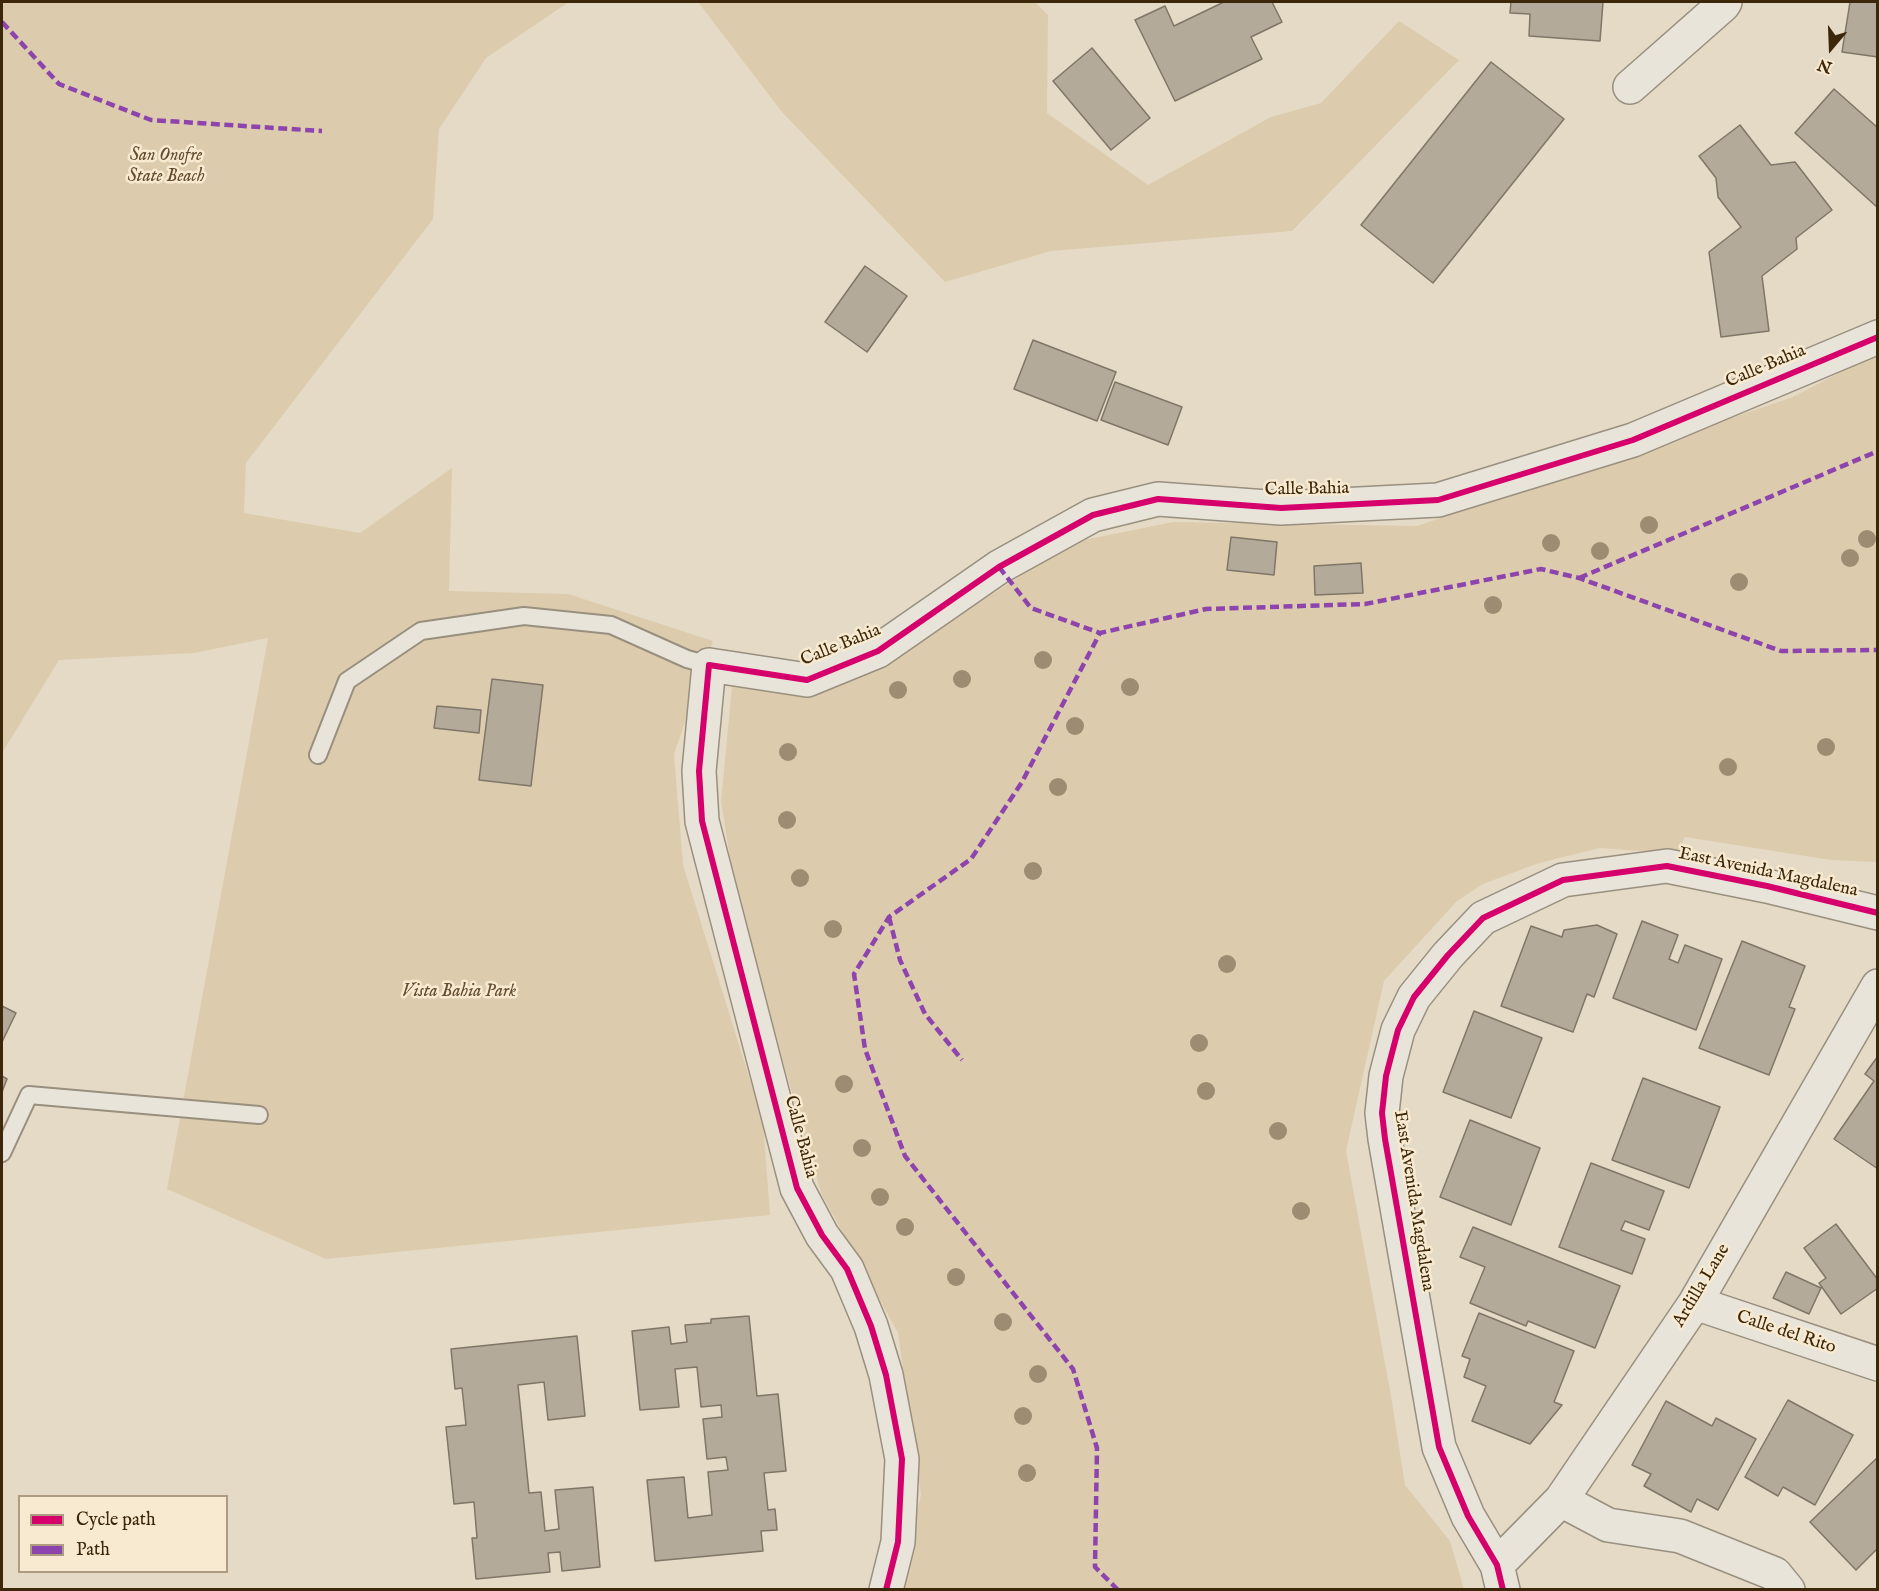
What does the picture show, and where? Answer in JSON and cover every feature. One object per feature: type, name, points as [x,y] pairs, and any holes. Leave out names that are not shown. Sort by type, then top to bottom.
[{"type":"street","points":[[1630,87],[1725,2]]},
{"type":"street","name":"Calle Bahia","points":[[886,1590],[898,1542],[902,1459],[886,1375],[871,1326],[847,1269],[822,1235],[797,1188],[702,821],[699,771],[709,665],[807,680],[878,651],[999,567],[1093,515],[1158,499],[1281,508],[1438,500],[1633,440],[1878,337]]},
{"type":"street","name":"East Avenida Magdalena","points":[[1500,1577],[1468,1516],[1439,1447],[1385,1139],[1382,1113],[1386,1076],[1398,1030],[1414,997],[1448,955],[1483,918],[1563,880],[1667,866],[1767,886],[1878,913]]},
{"type":"street","name":"Ardilla Lane","points":[[1500,1577],[1561,1500],[1695,1303],[1878,986]]},
{"type":"street","name":"Calle del Rito","points":[[1695,1303],[1878,1364]]},
{"type":"street","points":[[1561,1500],[1608,1525],[1680,1536],[1774,1574],[1788,1590]]},
{"type":"lane","points":[[318,755],[347,681],[421,631],[524,616],[611,625],[687,659],[709,665]]},
{"type":"lane","points":[[2,1153],[29,1095],[259,1115]]},
{"type":"green space","points":[[2,2],[569,2],[486,58],[439,129],[433,219],[246,463],[244,513],[360,533],[452,468],[449,591],[568,594],[713,641],[674,754],[683,865],[763,1122],[770,1215],[326,1259],[167,1189],[268,638],[194,653],[59,660],[2,753]]},
{"type":"green space","points":[[698,2],[1035,2],[1048,15],[1047,113],[1148,185],[1271,117],[1321,103],[1399,21],[1459,60],[1292,231],[1051,251],[945,282],[782,112]]},
{"type":"green space","points":[[1877,353],[1877,862],[1831,860],[1685,837],[1679,849],[1667,853],[1600,848],[1539,863],[1483,884],[1457,901],[1384,981],[1346,1151],[1405,1485],[1450,1541],[1464,1589],[896,1589],[921,1495],[898,1333],[821,1193],[737,902],[721,801],[732,687],[818,695],[917,642],[1074,542],[1173,522],[1417,526],[1793,397]]},
{"type":"building","points":[[1224,2],[1272,2],[1282,22],[1251,37],[1262,59],[1175,101],[1135,20],[1165,6],[1174,26]]},
{"type":"building","points":[[1511,2],[1603,2],[1600,41],[1529,36],[1530,14],[1510,13]]},
{"type":"building","points":[[1850,2],[1878,2],[1878,57],[1842,52]]},
{"type":"building","points":[[1092,48],[1150,118],[1111,150],[1053,81]]},
{"type":"building","points":[[1491,62],[1564,119],[1433,283],[1361,225]]},
{"type":"building","points":[[1834,89],[1878,128],[1878,208],[1795,133]]},
{"type":"building","points":[[1740,125],[1771,165],[1795,162],[1832,210],[1796,238],[1797,249],[1762,276],[1769,331],[1721,337],[1709,252],[1741,227],[1718,197],[1716,178],[1699,156]]},
{"type":"building","points":[[865,266],[907,296],[867,352],[825,322]]},
{"type":"building","points":[[1033,340],[1116,372],[1097,421],[1014,389]]},
{"type":"building","points":[[1115,382],[1182,407],[1168,445],[1101,420]]},
{"type":"building","points":[[1231,537],[1277,542],[1274,575],[1227,570]]},
{"type":"building","points":[[1361,563],[1363,593],[1315,595],[1314,566]]},
{"type":"building","points":[[492,679],[543,685],[531,786],[479,780]]},
{"type":"building","points":[[437,706],[481,710],[479,733],[434,728]]},
{"type":"building","points":[[1642,921],[1678,935],[1669,959],[1678,963],[1685,945],[1722,959],[1696,1030],[1613,998]]},
{"type":"building","points":[[1597,925],[1617,934],[1594,997],[1587,994],[1573,1032],[1501,1006],[1531,926],[1562,937],[1564,930]]},
{"type":"building","points":[[1742,941],[1805,966],[1789,1007],[1795,1009],[1769,1075],[1699,1048]]},
{"type":"building","points":[[2,1006],[16,1013],[2,1042]]},
{"type":"building","points":[[1474,1011],[1542,1038],[1511,1118],[1443,1092]]},
{"type":"building","points":[[1878,1056],[1878,1169],[1834,1139],[1874,1081],[1865,1074]]},
{"type":"building","points":[[2,1076],[7,1079],[2,1092]]},
{"type":"building","points":[[1643,1078],[1720,1107],[1689,1188],[1612,1160]]},
{"type":"building","points":[[1470,1120],[1540,1148],[1511,1225],[1440,1197]]},
{"type":"building","points":[[1591,1163],[1664,1191],[1649,1230],[1625,1221],[1621,1230],[1645,1239],[1632,1274],[1559,1247]]},
{"type":"building","points":[[1836,1224],[1878,1280],[1878,1288],[1841,1314],[1819,1283],[1826,1278],[1804,1248]]},
{"type":"building","points":[[1473,1227],[1620,1286],[1595,1348],[1528,1321],[1526,1326],[1470,1303],[1485,1267],[1460,1257]]},
{"type":"building","points":[[1786,1272],[1821,1288],[1809,1314],[1773,1298]]},
{"type":"building","points":[[1479,1313],[1574,1351],[1554,1402],[1562,1405],[1530,1444],[1472,1421],[1486,1386],[1464,1377],[1470,1359],[1462,1356]]},
{"type":"building","points":[[749,1316],[757,1396],[778,1394],[786,1471],[764,1473],[768,1510],[775,1509],[777,1530],[761,1531],[763,1551],[655,1561],[647,1480],[684,1477],[688,1518],[712,1515],[708,1472],[728,1470],[726,1457],[707,1459],[703,1419],[722,1417],[721,1405],[701,1407],[697,1367],[675,1369],[679,1407],[640,1410],[632,1331],[669,1327],[671,1344],[687,1342],[685,1325],[711,1323],[711,1319]]},
{"type":"building","points":[[577,1336],[585,1416],[548,1420],[544,1382],[518,1385],[529,1493],[541,1492],[545,1531],[559,1529],[555,1490],[593,1487],[600,1567],[562,1571],[560,1552],[548,1553],[550,1572],[476,1579],[472,1538],[477,1538],[474,1502],[454,1504],[446,1427],[466,1425],[462,1388],[455,1389],[451,1349]]},
{"type":"building","points":[[1788,1400],[1853,1435],[1815,1505],[1783,1487],[1778,1496],[1745,1477]]},
{"type":"building","points":[[1666,1401],[1712,1426],[1716,1418],[1756,1439],[1718,1510],[1697,1499],[1691,1512],[1644,1486],[1651,1474],[1632,1465]]},
{"type":"building","points":[[1878,1457],[1878,1548],[1856,1570],[1810,1522]]},
{"type":"marked path","points":[[2,22],[59,84],[151,120],[322,131]]},
{"type":"marked path","points":[[1579,578],[1878,451]]},
{"type":"marked path","points":[[999,567],[1031,608],[1100,633]]},
{"type":"marked path","points":[[1118,1590],[1095,1567],[1097,1448],[1073,1369],[905,1156],[865,1049],[854,974],[889,917],[971,859],[1022,782],[1100,633],[1206,609],[1365,604],[1541,569],[1579,578],[1781,651],[1878,650]]},
{"type":"marked path","points":[[889,917],[900,960],[925,1014],[962,1060]]},
{"type":"cycle path","points":[[886,1590],[898,1542],[902,1459],[886,1375],[871,1326],[847,1269],[822,1235],[797,1188],[702,821],[699,771],[709,665],[807,680],[878,651],[999,567],[1093,515],[1158,499],[1281,508],[1438,500],[1633,440],[1878,337]]},
{"type":"cycle path","points":[[1503,1590],[1497,1565],[1468,1516],[1439,1447],[1385,1139],[1382,1113],[1386,1076],[1398,1030],[1414,997],[1448,955],[1483,918],[1563,880],[1667,866],[1767,886],[1878,913]]},
{"type":"park label","name":"San Onofre State Beach","points":[[166,166]]},
{"type":"park label","name":"Vista Bahia Park","points":[[459,992]]}]
